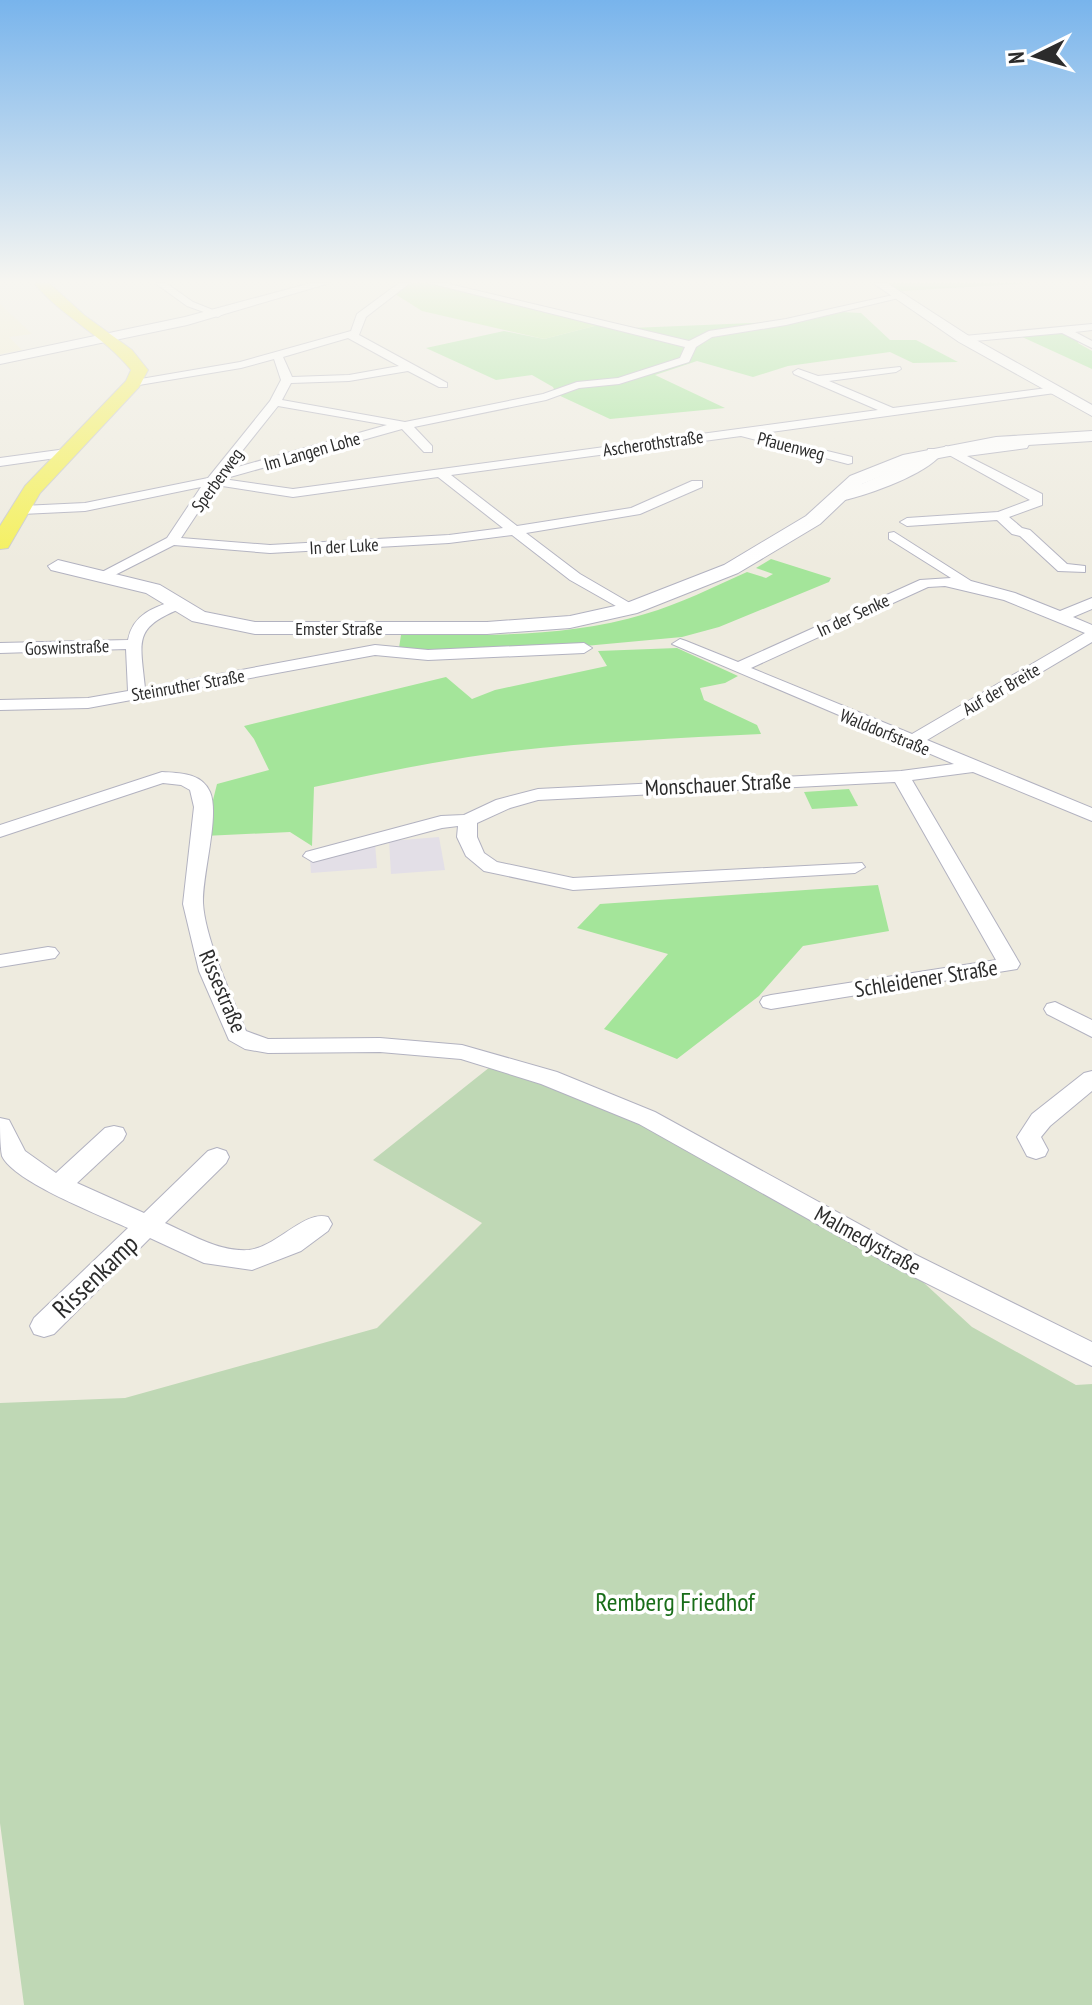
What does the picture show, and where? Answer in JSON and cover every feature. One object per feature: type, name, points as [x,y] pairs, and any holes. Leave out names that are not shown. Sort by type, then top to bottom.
[{"type":"main road","points":[[0,543],[32,490],[133,383],[135,377]]},
{"type":"street","points":[[133,383],[175,377]]},
{"type":"street","points":[[286,377],[287,380],[357,377]]},
{"type":"street","points":[[428,377],[443,385]]},
{"type":"street","name":"Im Langen Lohe","points":[[215,478],[405,425],[546,397],[577,385],[633,377]]},
{"type":"street","points":[[812,377],[890,411]]},
{"type":"street","points":[[820,379],[838,377]]},
{"type":"street","points":[[1031,377],[1092,411]]},
{"type":"street","name":"Sperberweg","points":[[107,575],[172,541],[215,478],[275,402],[287,380]]},
{"type":"street","name":"Ascherothstraße","points":[[22,510],[85,507],[215,478],[293,493],[1055,390]]},
{"type":"street","points":[[275,402],[405,425],[428,449]]},
{"type":"street","name":"Pfauenweg","points":[[733,432],[848,460]]},
{"type":"street","name":"Emster Straße","points":[[58,566],[107,575],[153,589],[199,617],[255,628],[531,626],[570,622],[630,609],[711,579],[753,558],[806,525],[868,474],[944,452],[1026,439],[1092,436]]},
{"type":"street","points":[[907,522],[1000,516],[1037,502],[1037,497],[944,452]]},
{"type":"street","points":[[0,462],[66,453]]},
{"type":"street","points":[[440,473],[575,577],[630,609]]},
{"type":"street","name":"In der Luke","points":[[172,541],[219,547],[358,547],[516,531],[635,511],[697,484]]},
{"type":"street","points":[[1000,516],[1017,531],[1025,533],[1051,558],[1082,564],[1092,579]]},
{"type":"street","name":"In der Senke","points":[[894,536],[972,584],[1092,633]]},
{"type":"street","name":"In der Senke","points":[[738,668],[925,583],[939,580],[972,584]]},
{"type":"street","points":[[1058,618],[1092,603]]},
{"type":"street","name":"Goswinstraße","points":[[137,694],[135,644],[139,626],[147,617],[177,605]]},
{"type":"street","points":[[375,650],[379,628]]},
{"type":"street","name":"Auf der Breite","points":[[911,742],[1092,633]]},
{"type":"street","name":"Goswinstraße","points":[[0,648],[135,644]]},
{"type":"street","name":"Walddorfstraße","points":[[680,644],[911,742],[1091,813]]},
{"type":"street","name":"Steinruther Straße","points":[[0,705],[70,705],[375,650],[428,655],[584,648]]},
{"type":"street","name":"Monschauer Straße","points":[[313,856],[441,822],[468,820],[503,804],[538,795],[901,776],[972,767]]},
{"type":"street","name":"Schleidener Straße","points":[[771,1002],[1009,964],[901,776]]},
{"type":"street","name":"Rissestraße","points":[[0,831],[162,777],[180,778],[199,786],[203,793],[203,807],[193,904],[210,971],[237,1035],[243,1040],[268,1046],[380,1045],[462,1052],[549,1078],[647,1118]]},
{"type":"street","points":[[0,818],[33,812],[46,817]]},
{"type":"street","points":[[468,820],[467,837],[476,856],[491,867],[573,884],[855,867]]},
{"type":"street","points":[[0,961],[48,953]]},
{"type":"street","points":[[1055,1009],[1092,1030]]},
{"type":"street","points":[[1036,1150],[1029,1137],[1041,1120],[1092,1079]]},
{"type":"street","name":"Malmedystraße","points":[[647,1118],[899,1258],[1092,1355]]},
{"type":"street","name":"Rissenkamp","points":[[0,1126],[15,1157],[42,1177],[213,1256],[252,1260],[292,1244],[319,1224]]},
{"type":"street","points":[[59,1185],[114,1134]]},
{"type":"street","name":"Rissenkamp","points":[[44,1326],[217,1157]]},
{"type":"shaded area","points":[[439,837],[445,870],[391,874],[389,841]]},
{"type":"shaded area","points":[[375,843],[377,868],[311,873],[310,860]]},
{"type":"green space","points":[[488,377],[521,377],[496,380]]},
{"type":"green space","points":[[535,377],[658,377],[725,408],[610,419],[556,394],[553,387]]},
{"type":"green space","points":[[771,559],[831,578],[829,582],[719,627],[682,637],[585,646],[446,652],[399,648],[401,635],[524,634],[615,622],[671,605],[747,572],[766,578],[773,574],[756,568]]},
{"type":"green space","points":[[677,648],[738,676],[725,683],[700,688],[704,700],[757,725],[761,734],[543,748],[412,767],[314,787],[312,846],[290,832],[204,836],[217,784],[269,770],[244,726],[446,677],[472,699],[495,690],[607,666],[598,651]]},
{"type":"green space","points":[[849,789],[858,806],[812,809],[804,792]]},
{"type":"green space","points":[[878,885],[889,931],[803,946],[759,996],[677,1059],[604,1029],[668,954],[577,928],[600,904]]},
{"type":"green space","name":"Remberg Friedhof","points":[[495,1063],[647,1119],[899,1260],[972,1327],[1076,1385],[1092,1384],[1092,2005],[24,2005],[0,1823],[0,1403],[125,1398],[377,1328],[482,1223],[373,1160]]}]
